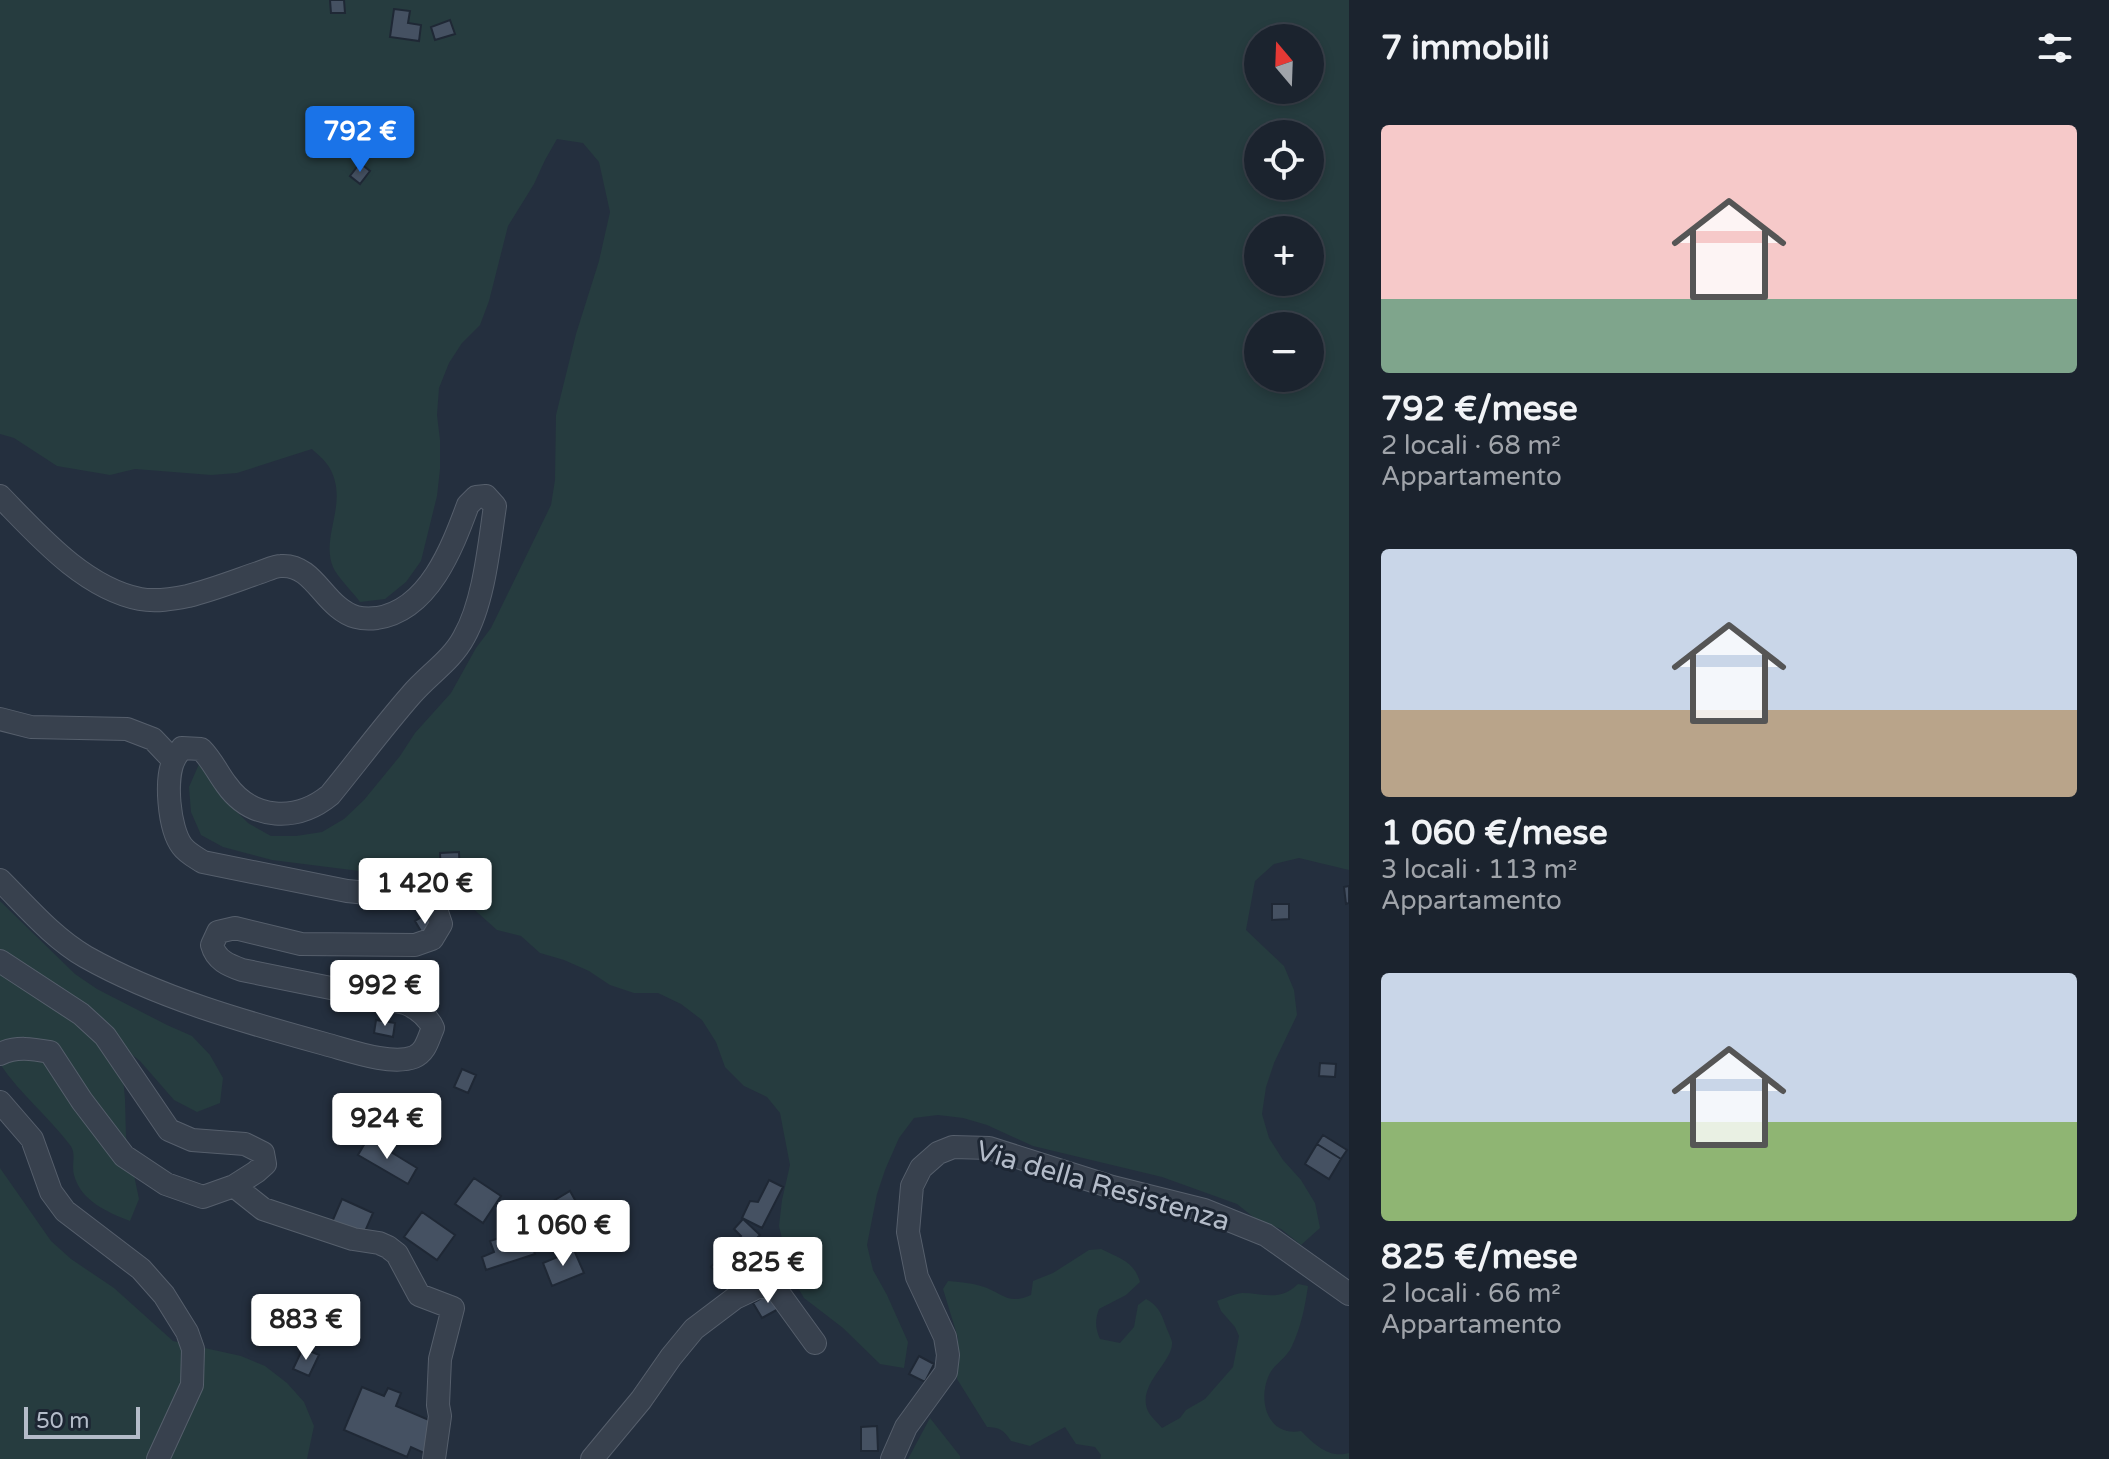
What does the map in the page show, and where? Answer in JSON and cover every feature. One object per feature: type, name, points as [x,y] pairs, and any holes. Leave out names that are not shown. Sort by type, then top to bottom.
[{"type":"street","points":[[0,496],[81,572],[104,587],[139,599],[157,601],[188,596],[281,566],[303,570],[335,605],[351,617],[367,619],[385,617],[407,606],[421,594],[437,572],[468,505],[476,497],[486,496],[495,506],[476,608],[464,638],[449,658],[412,693],[330,795],[318,805],[292,814],[274,814],[250,808],[227,786],[212,760],[201,749],[182,748],[173,760],[170,778],[173,833],[184,850],[203,862],[347,891],[419,898],[436,909],[441,924],[432,939],[415,945],[301,944],[235,928],[218,932],[212,945],[214,954],[227,965],[242,970],[405,1003],[416,1008],[433,1028],[424,1051],[413,1058],[398,1060],[371,1056],[242,1021],[138,982],[84,956],[55,934],[0,880]]},
{"type":"street","points":[[0,719],[31,727],[127,729],[153,739],[173,760]]},
{"type":"street","points":[[0,961],[81,1014],[105,1036],[169,1130],[192,1140],[245,1144],[263,1153],[265,1164],[234,1186],[203,1197],[166,1184],[124,1156],[50,1052],[10,1049],[0,1054]]},
{"type":"street","points":[[0,1102],[32,1139],[51,1192],[65,1211],[141,1269],[164,1295],[187,1332],[193,1349],[192,1385],[158,1459]]},
{"type":"street","name":"Via della Resistenza","points":[[892,1459],[906,1427],[946,1372],[948,1355],[945,1337],[917,1277],[908,1232],[912,1186],[921,1168],[938,1153],[953,1147],[989,1148],[1112,1187],[1204,1210],[1266,1235],[1349,1294]]},
{"type":"street","points":[[234,1186],[263,1209],[353,1239],[388,1247],[397,1254],[419,1295],[453,1308],[440,1359],[440,1416],[434,1459]]},
{"type":"street","points":[[592,1459],[694,1329],[735,1298],[768,1286],[778,1292],[815,1343]]},
{"type":"green space","points":[[0,0],[1349,0],[1349,870],[1299,858],[1274,864],[1255,881],[1246,930],[1284,966],[1294,990],[1297,1015],[1274,1063],[1262,1114],[1269,1138],[1315,1203],[1320,1228],[1301,1245],[1281,1229],[1257,1220],[1237,1204],[1162,1177],[1033,1146],[987,1125],[963,1118],[938,1115],[914,1118],[899,1138],[885,1170],[867,1245],[873,1270],[908,1342],[904,1368],[880,1364],[843,1328],[804,1298],[791,1276],[779,1226],[790,1165],[780,1113],[767,1097],[744,1086],[725,1067],[716,1042],[702,1020],[681,1004],[658,993],[634,993],[610,985],[589,971],[540,953],[521,936],[497,930],[449,887],[399,876],[272,860],[223,847],[201,835],[191,812],[189,787],[199,764],[248,823],[271,836],[322,832],[344,819],[364,800],[415,733],[451,693],[491,628],[551,505],[555,480],[556,415],[610,212],[599,162],[583,143],[557,139],[508,226],[480,325],[462,343],[449,363],[439,388],[440,469],[437,496],[421,561],[406,582],[385,599],[360,602],[333,567],[330,543],[336,506],[335,480],[327,464],[312,449],[237,473],[211,475],[135,469],[110,475],[57,466],[14,438],[0,434]]},
{"type":"green space","points":[[0,901],[75,974],[97,989],[192,1036],[210,1055],[223,1078],[220,1103],[197,1112],[174,1100],[140,1061],[120,1045],[126,1137],[139,1199],[130,1221],[104,1209],[82,1192],[74,1175],[70,1145],[0,1064]]},
{"type":"green space","points":[[0,1168],[51,1241],[71,1259],[114,1288],[173,1341],[241,1356],[265,1366],[287,1383],[304,1402],[314,1426],[307,1459],[0,1459]]},
{"type":"green space","points":[[1101,1249],[1130,1265],[1140,1282],[1126,1295],[1099,1309],[1096,1324],[1100,1339],[1120,1343],[1134,1327],[1138,1305],[1146,1299],[1160,1312],[1172,1342],[1171,1350],[1147,1393],[1149,1413],[1162,1428],[1205,1399],[1233,1367],[1239,1336],[1217,1301],[1242,1293],[1278,1295],[1298,1284],[1308,1286],[1295,1339],[1269,1375],[1265,1406],[1273,1423],[1280,1428],[1301,1431],[1328,1452],[1349,1453],[1349,1459],[1100,1459],[1101,1455],[1095,1447],[1076,1444],[1065,1427],[1030,1446],[1011,1441],[1001,1430],[987,1427],[957,1379],[958,1338],[943,1289],[948,1281],[981,1286],[1010,1299],[1023,1298],[1031,1295],[1033,1281],[1053,1273],[1089,1250]]},
{"type":"green space","points":[[930,1418],[960,1456],[960,1459],[908,1459]]},
{"type":"building","points":[[330,0],[344,0],[345,13],[331,13]]},
{"type":"building","points":[[394,9],[410,11],[408,23],[421,25],[419,41],[390,37]]},
{"type":"building","points":[[450,20],[455,34],[435,40],[431,27]]},
{"type":"building","points":[[360,163],[370,171],[360,184],[350,176]]},
{"type":"building","points":[[459,852],[460,874],[441,875],[440,853]]},
{"type":"building","points":[[1349,886],[1349,903],[1346,904],[1344,887]]},
{"type":"building","points":[[1272,904],[1289,904],[1289,919],[1272,920]]},
{"type":"building","points":[[425,915],[435,932],[425,938],[415,921]]},
{"type":"building","points":[[376,1020],[395,1023],[393,1037],[374,1033]]},
{"type":"building","points":[[1320,1063],[1336,1064],[1335,1077],[1319,1076]]},
{"type":"building","points":[[462,1069],[476,1075],[468,1093],[454,1087]]},
{"type":"building","points":[[411,1115],[430,1124],[425,1137],[405,1128]]},
{"type":"building","points":[[1323,1135],[1347,1150],[1341,1159],[1317,1144]]},
{"type":"building","points":[[368,1138],[417,1168],[408,1184],[358,1155]]},
{"type":"building","points":[[1317,1144],[1341,1159],[1329,1179],[1305,1164]]},
{"type":"building","points":[[474,1178],[501,1196],[483,1223],[455,1204]]},
{"type":"building","points":[[769,1180],[783,1187],[762,1228],[742,1218],[750,1201],[758,1202]]},
{"type":"building","points":[[570,1191],[579,1207],[560,1219],[550,1203]]},
{"type":"building","points":[[342,1199],[373,1213],[363,1236],[332,1222]]},
{"type":"building","points":[[422,1212],[455,1235],[437,1260],[404,1237]]},
{"type":"building","points":[[743,1219],[760,1235],[721,1276],[711,1267],[741,1236],[734,1229]]},
{"type":"building","points":[[526,1229],[535,1254],[486,1270],[482,1257],[494,1252],[490,1241]]},
{"type":"building","points":[[574,1250],[584,1273],[552,1286],[543,1263]]},
{"type":"building","points":[[774,1291],[782,1307],[762,1318],[753,1303]]},
{"type":"building","points":[[303,1348],[319,1355],[309,1376],[293,1369]]},
{"type":"building","points":[[919,1356],[934,1364],[925,1382],[909,1374]]},
{"type":"building","points":[[362,1387],[384,1396],[388,1388],[401,1393],[396,1406],[436,1423],[424,1453],[411,1447],[407,1457],[344,1430]]},
{"type":"building","points":[[877,1426],[878,1451],[861,1451],[861,1427]]}]
